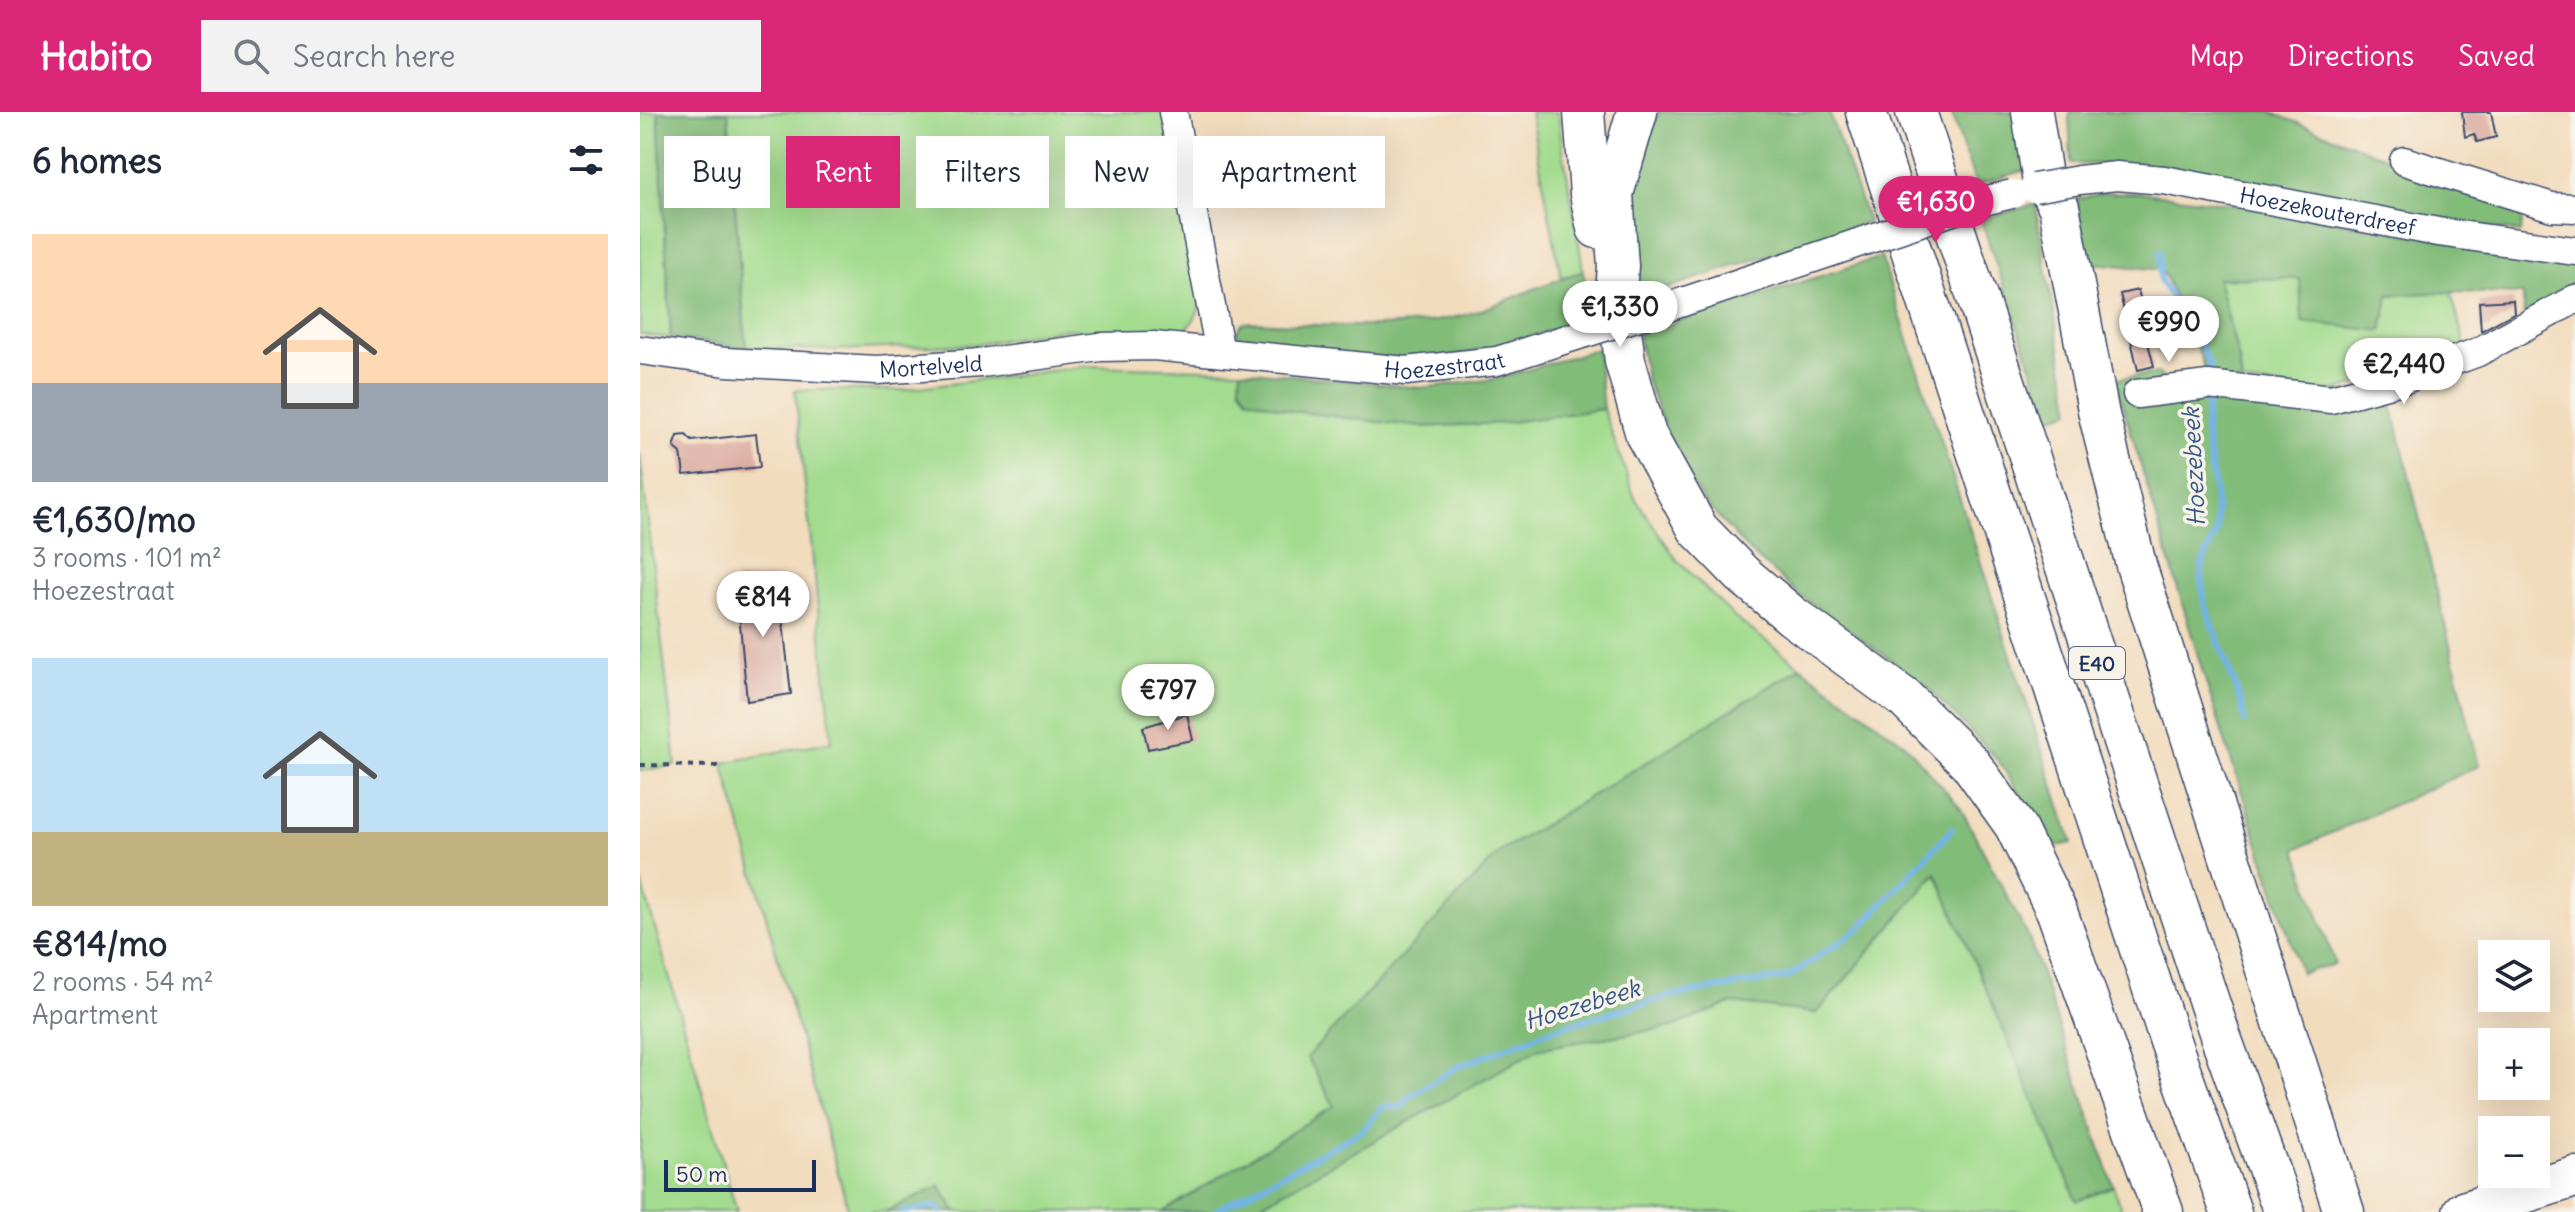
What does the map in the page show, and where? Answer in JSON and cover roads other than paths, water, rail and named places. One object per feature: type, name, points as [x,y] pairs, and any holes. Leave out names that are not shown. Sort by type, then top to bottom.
[{"type":"highway","points":[[1584,112],[1590,194],[1604,267],[1616,292]]},
{"type":"highway","points":[[1637,112],[1613,194],[1618,266],[1616,292],[1625,361],[1646,435],[1698,529],[1742,574],[1792,616],[1904,698],[1970,763],[2015,826],[2057,912],[2163,1212]]},
{"type":"highway","name":"E40","points":[[1866,112],[2170,1041],[2231,1212]]},
{"type":"highway","name":"E40","points":[[1916,112],[2220,1035],[2284,1212]]},
{"type":"highway","points":[[2032,112],[2042,176],[2136,565],[2344,1212]]},
{"type":"highway","points":[[2046,192],[2064,176],[2055,112]]},
{"type":"highway","points":[[2325,1147],[2343,1169],[2358,1197],[2373,1212]]},
{"type":"highway","points":[[2463,1212],[2575,1177]]},
{"type":"highway","points":[[2526,1212],[2575,1197]]},
{"type":"street","points":[[1173,112],[1220,352]]},
{"type":"street","points":[[2404,161],[2552,207],[2575,208]]},
{"type":"street","name":"Hoezekouterdreef","points":[[2046,192],[2117,176],[2164,180],[2438,232],[2575,251]]},
{"type":"street","name":"Hoezestraat","points":[[1220,352],[1406,371],[1497,361],[1976,203],[2046,192]]},
{"type":"street","points":[[2137,394],[2208,385],[2331,399],[2405,379],[2478,352],[2575,299]]},
{"type":"street","name":"Mortelveld","points":[[640,350],[726,362],[877,370],[981,363],[1100,347],[1154,346],[1220,352]]},
{"type":"waterway","name":"Hoezebeek","points":[[2160,252],[2160,280],[2200,343],[2210,367],[2209,376]]},
{"type":"waterway","name":"Hoezebeek","points":[[2208,393],[2205,431],[2215,492],[2217,530],[2201,567],[2204,602],[2240,699],[2245,721]]},
{"type":"waterway","name":"Hoezebeek","points":[[1213,1212],[1363,1130],[1382,1107],[1402,1107],[1409,1097],[1457,1067],[1559,1027],[1675,995],[1788,977],[1859,929],[1952,829]]},
{"type":"waterway","name":"Hoezebeek","points":[[902,1212],[938,1206],[941,1212]]}]
